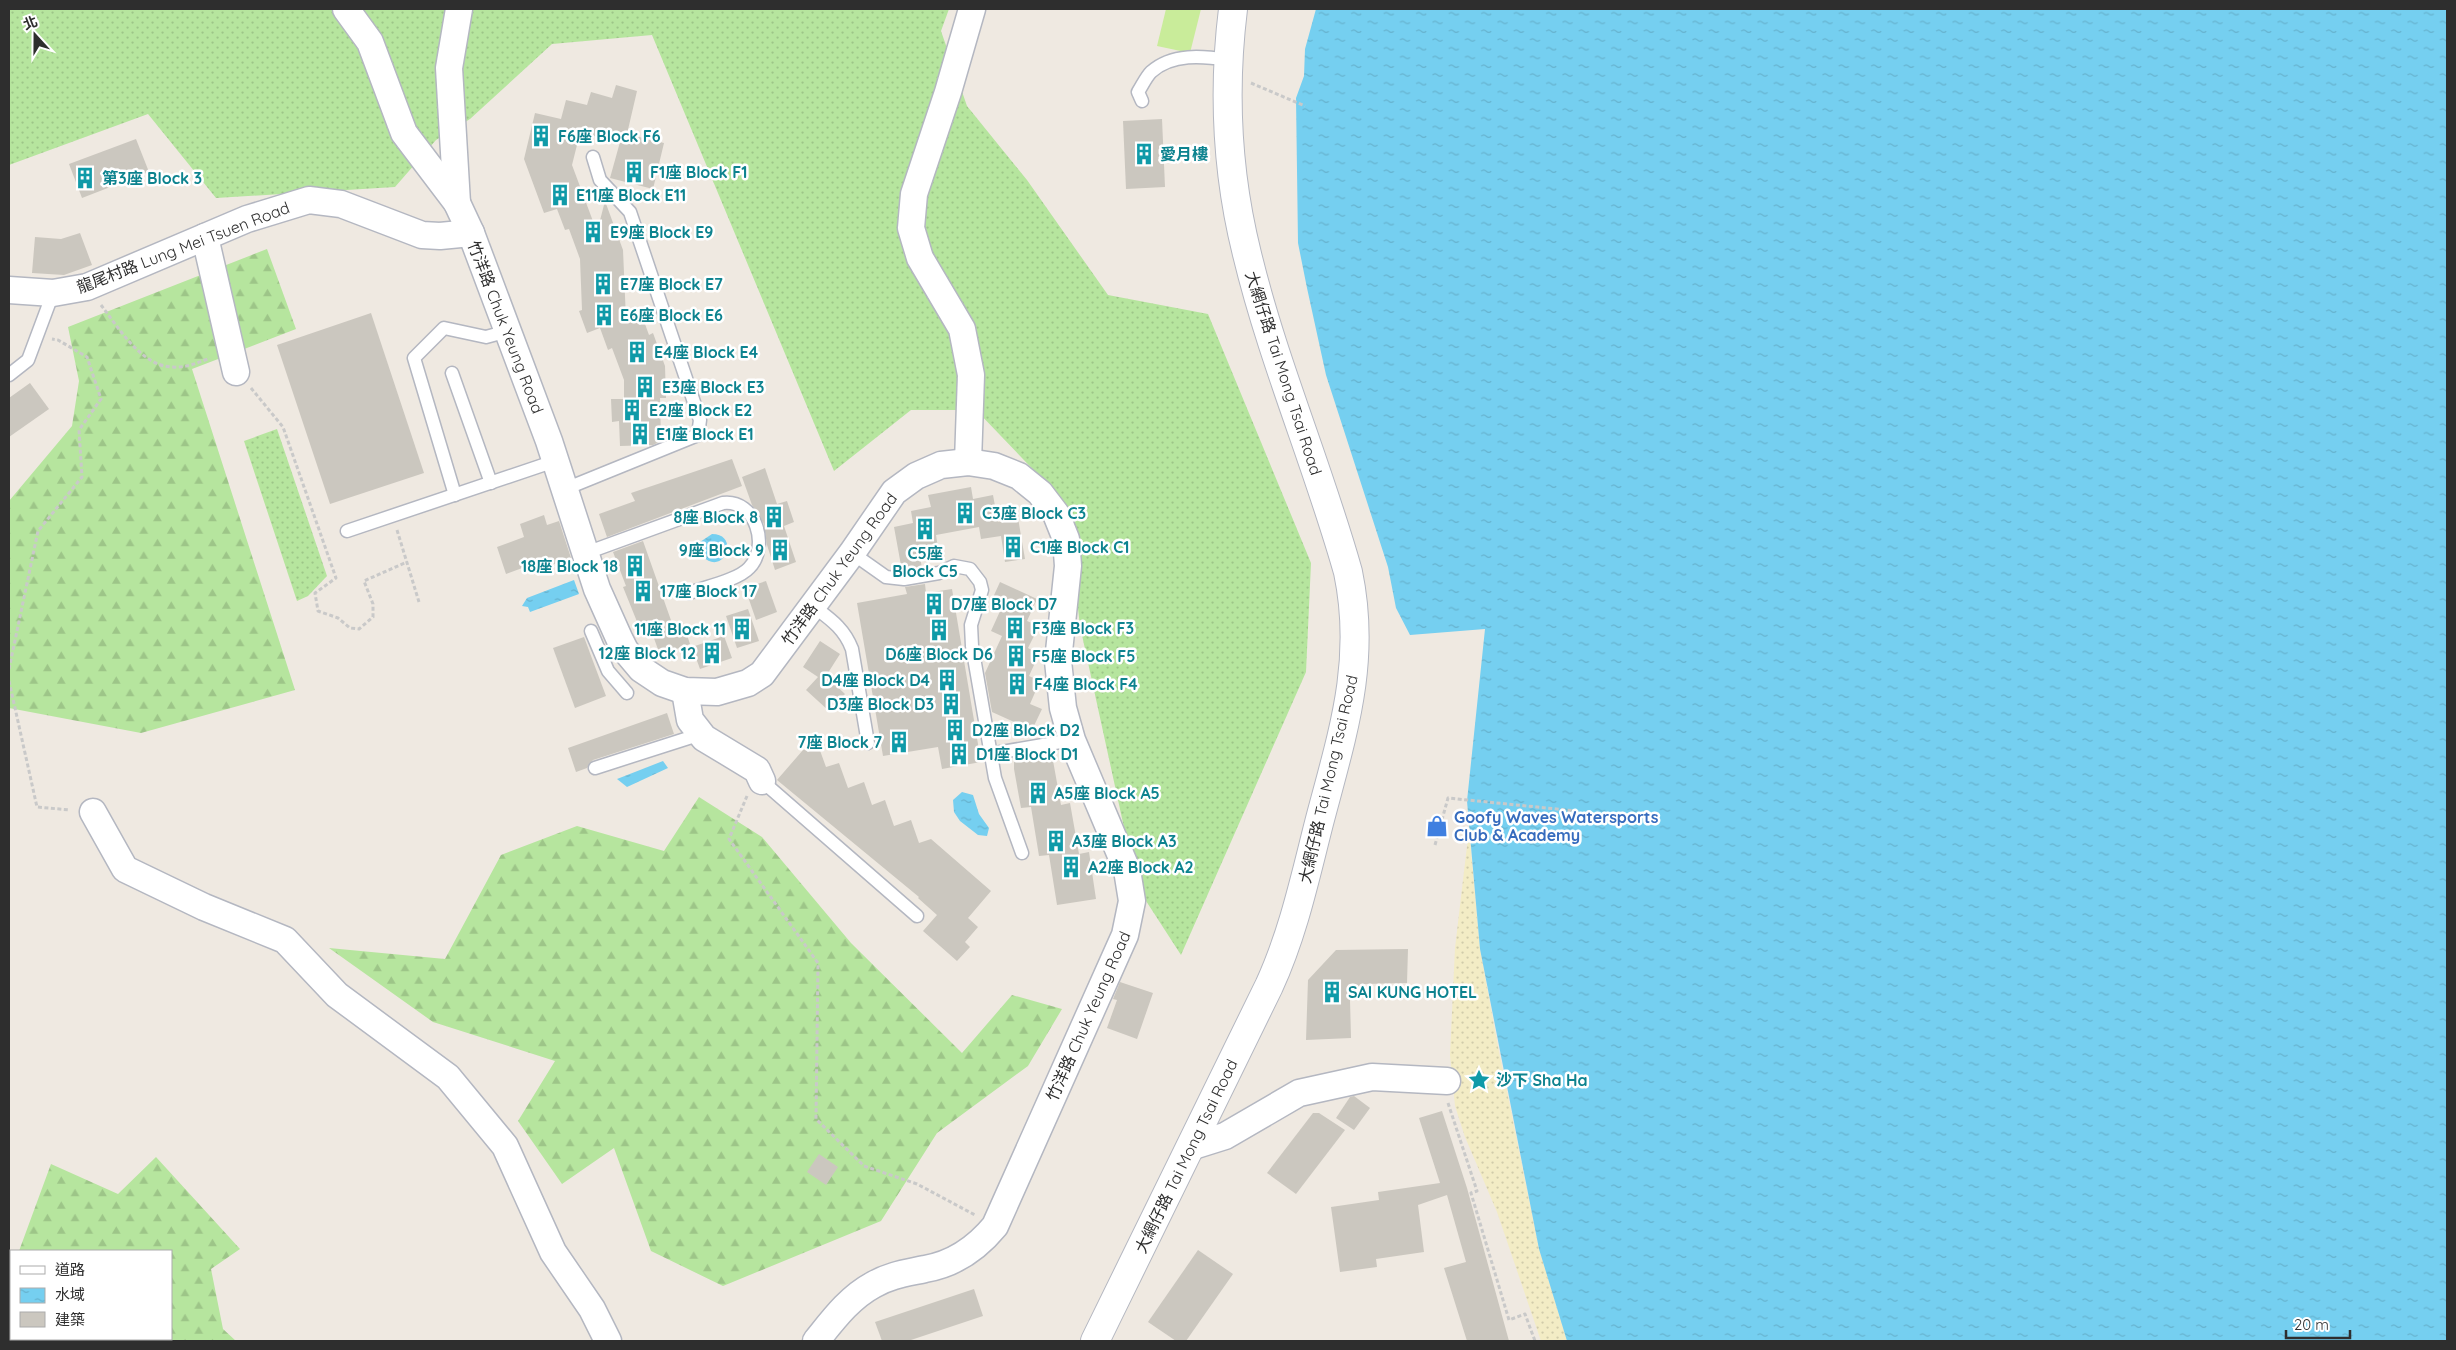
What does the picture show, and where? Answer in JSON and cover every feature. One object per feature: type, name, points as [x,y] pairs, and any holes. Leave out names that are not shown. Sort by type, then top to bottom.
[{"type":"main road","name":"大網仔路 Tai Mong Tsai Road","points":[[1096,1341],[1269,986],[1286,945],[1347,714],[1356,648],[1356,620],[1348,572],[1262,308],[1246,252],[1236,199],[1228,119],[1227,68],[1233,9]]},
{"type":"street","name":"竹洋路 Chuk Yeung Road","points":[[346,9],[370,42],[404,133],[457,203],[508,331],[555,461],[598,589],[625,650],[641,669],[662,683],[685,691],[701,693],[733,689],[762,674],[852,554],[894,492],[916,476],[933,469],[968,462],[994,466],[1019,476],[1040,493],[1056,514],[1062,531],[1068,566],[1058,660],[1063,708],[1072,740],[1127,870],[1130,885],[1130,918],[1125,935],[995,1226],[978,1245],[957,1259],[941,1265],[890,1277],[867,1289],[846,1305],[816,1341]]},
{"type":"street","points":[[457,203],[449,68],[459,9]]},
{"type":"street","points":[[968,462],[971,375],[962,329],[920,258],[911,228],[914,194],[945,101],[972,9]]},
{"type":"street","name":"龍尾村路 Lung Mei Tsuen Road","points":[[9,290],[54,293],[86,287],[247,219],[309,200],[341,204],[422,235],[470,233]]},
{"type":"street","points":[[205,237],[234,361]]},
{"type":"street","points":[[685,691],[690,720],[701,734],[760,776]]},
{"type":"street","points":[[93,812],[125,869],[204,906],[285,940],[337,995],[448,1078],[505,1146],[553,1252],[592,1309],[608,1341]]},
{"type":"street","points":[[1190,1147],[1225,1136],[1299,1093],[1372,1077],[1446,1081]]},
{"type":"lane","points":[[1142,101],[1138,92],[1151,72],[1171,60],[1198,56],[1227,68]]},
{"type":"lane","points":[[564,489],[698,435],[700,420],[630,212],[600,180],[593,157]]},
{"type":"lane","points":[[9,374],[28,360],[54,293]]},
{"type":"lane","points":[[456,495],[414,358],[444,328],[486,337],[508,331]]},
{"type":"lane","points":[[452,373],[491,483]]},
{"type":"lane","points":[[347,531],[555,461]]},
{"type":"lane","points":[[586,554],[723,503],[729,502],[742,506],[754,519],[758,536],[759,549],[753,564],[737,576],[689,593]]},
{"type":"lane","points":[[852,554],[886,577],[904,579],[939,573],[954,566],[970,569],[976,574],[982,590],[974,615],[971,636],[990,754],[994,778],[1022,853]]},
{"type":"lane","points":[[813,606],[836,623],[848,639],[852,649],[868,744]]},
{"type":"lane","points":[[591,631],[608,671],[627,692]]},
{"type":"lane","points":[[608,671],[625,650]]},
{"type":"lane","points":[[595,768],[701,734]]},
{"type":"lane","points":[[990,754],[1072,740]]},
{"type":"lane","points":[[760,776],[916,916]]},
{"type":"path","points":[[1227,68],[1241,78],[1304,106]]},
{"type":"path","points":[[86,287],[121,330],[152,361],[170,367],[234,361],[283,427],[336,578],[315,593],[318,611],[338,618],[350,628],[360,629],[374,617],[373,604],[364,581],[407,562]]},
{"type":"path","points":[[9,669],[38,531],[82,477],[79,430],[101,399],[87,357],[58,340],[37,338]]},
{"type":"path","points":[[393,515],[419,602]]},
{"type":"path","points":[[9,680],[37,807],[93,812]]},
{"type":"path","points":[[760,776],[729,839],[818,964],[816,1119],[864,1166],[917,1184],[995,1226]]},
{"type":"path","points":[[1435,844],[1448,798],[1576,811]]},
{"type":"path","points":[[1446,1081],[1448,1106],[1477,1191],[1472,1193],[1509,1320],[1526,1314],[1535,1341]]},
{"type":"green space","points":[[9,9],[949,9],[941,31],[967,106],[1027,180],[1108,295],[1208,314],[1311,563],[1306,672],[1181,955],[1137,887],[1080,626],[1066,504],[976,410],[911,410],[834,471],[652,35],[552,44],[470,119],[436,140],[395,187],[216,198],[148,114],[9,165]]},
{"type":"green space","points":[[1166,9],[1201,9],[1190,53],[1157,46]]},
{"type":"green space","points":[[267,249],[296,329],[192,369],[295,690],[141,733],[9,708],[9,501],[72,426],[79,381],[68,327]]},
{"type":"green space","points":[[277,429],[327,576],[308,596],[297,601],[244,441]]},
{"type":"green space","points":[[699,797],[762,837],[851,943],[962,1053],[1012,995],[1062,1009],[1028,1066],[937,1133],[881,1221],[723,1286],[651,1251],[614,1148],[562,1184],[518,1121],[555,1061],[433,1022],[329,948],[445,959],[501,855],[577,826],[664,851]]},
{"type":"green space","points":[[156,1157],[240,1249],[211,1269],[223,1329],[236,1341],[12,1341],[172,1340],[172,1250],[19,1250],[51,1164],[118,1194]]},
{"type":"sand","name":"沙下 Sha Ha","points":[[1469,829],[1480,949],[1499,1052],[1539,1249],[1567,1341],[1541,1341],[1497,1212],[1465,1137],[1455,1106],[1450,1055],[1455,948]]},
{"type":"water","points":[[1316,9],[2447,9],[2447,1341],[1567,1341],[1539,1249],[1480,949],[1467,801],[1485,629],[1410,635],[1396,608],[1388,567],[1326,375],[1298,243],[1296,98],[1304,76],[1305,49]]},
{"type":"water","points":[[712,534],[721,536],[726,541],[726,553],[722,559],[717,562],[710,561],[702,556],[695,559],[687,556],[685,548],[689,542],[700,542]]},
{"type":"water","points":[[574,580],[579,594],[530,612],[528,607],[522,606],[527,598]]},
{"type":"water","points":[[663,761],[668,768],[627,787],[617,779]]},
{"type":"water","points":[[962,792],[973,795],[979,814],[989,828],[987,836],[978,835],[960,821],[954,812],[953,800]]},
{"type":"building","points":[[616,85],[637,91],[627,134],[664,143],[653,189],[610,178],[620,142],[580,133],[572,165],[597,232],[605,201],[623,250],[626,319],[641,313],[649,335],[653,333],[665,366],[666,398],[660,398],[661,441],[653,445],[620,446],[619,421],[612,422],[611,399],[624,399],[624,380],[612,348],[608,350],[600,328],[587,333],[579,311],[582,310],[580,259],[569,229],[565,230],[557,209],[544,213],[524,159],[535,113],[561,119],[566,100],[587,105],[591,92],[612,98]]},
{"type":"building","name":"愛月樓","points":[[1162,119],[1165,187],[1126,189],[1123,121]]},
{"type":"building","points":[[136,139],[149,172],[82,198],[69,164]]},
{"type":"building","points":[[80,233],[92,265],[64,275],[32,273],[35,237],[61,239]]},
{"type":"building","points":[[371,313],[424,473],[330,504],[277,345]]},
{"type":"building","points":[[30,383],[49,409],[9,437],[9,398]]},
{"type":"building","points":[[732,459],[742,486],[607,537],[599,514],[635,501],[631,493]]},
{"type":"building","points":[[765,468],[777,504],[787,501],[794,522],[784,526],[796,562],[775,570],[767,545],[764,524],[752,505],[742,477]]},
{"type":"building","points":[[971,487],[973,499],[993,495],[998,522],[1018,518],[1025,559],[1005,562],[1001,536],[981,539],[979,527],[936,535],[938,548],[919,551],[922,568],[902,571],[894,527],[913,523],[911,511],[931,507],[928,495]]},
{"type":"building","points":[[544,515],[547,525],[559,521],[571,558],[546,567],[544,560],[506,574],[497,547],[524,537],[520,524]]},
{"type":"building","points":[[643,541],[673,626],[683,623],[690,644],[660,655],[651,630],[642,634],[623,587],[626,586],[613,552]]},
{"type":"building","points":[[766,581],[777,612],[756,620],[745,588]]},
{"type":"building","points":[[1000,582],[1037,599],[1027,621],[1039,626],[1028,648],[1039,654],[1029,676],[1040,681],[1030,704],[1042,709],[1032,730],[992,712],[985,673],[1002,636],[991,631],[1001,609],[990,604]]},
{"type":"building","points":[[925,584],[926,593],[952,589],[981,762],[942,769],[938,747],[883,756],[857,603],[907,594],[905,587]]},
{"type":"building","name":"11座 Block 11","points":[[748,609],[759,641],[737,648],[726,616]]},
{"type":"building","name":"12座 Block 12","points":[[724,636],[732,658],[700,669],[692,647]]},
{"type":"building","points":[[584,637],[606,696],[575,708],[553,648]]},
{"type":"building","points":[[820,641],[840,654],[826,676],[845,694],[829,711],[806,690],[818,677],[803,667]]},
{"type":"building","points":[[667,713],[674,734],[593,760],[587,768],[576,772],[568,748]]},
{"type":"building","points":[[818,745],[826,767],[839,763],[848,788],[864,782],[872,805],[885,800],[894,826],[911,820],[919,843],[931,839],[991,891],[968,918],[978,927],[965,942],[970,947],[957,961],[923,931],[937,915],[919,897],[777,780],[803,750]]},
{"type":"building","points":[[1052,755],[1061,805],[1070,803],[1079,854],[1089,852],[1096,899],[1057,905],[1049,855],[1039,856],[1031,807],[1021,808],[1014,761]]},
{"type":"building","name":"SAI KUNG HOTEL","points":[[1408,949],[1407,983],[1364,984],[1350,1000],[1351,1038],[1306,1040],[1308,980],[1336,950]]},
{"type":"building","points":[[1120,982],[1153,993],[1137,1039],[1107,1028],[1117,1000],[1113,999]]},
{"type":"building","points":[[1354,1096],[1370,1108],[1354,1130],[1336,1118],[1350,1097]]},
{"type":"building","points":[[1442,1111],[1467,1188],[1509,1341],[1467,1341],[1444,1268],[1466,1262],[1447,1195],[1418,1205],[1424,1252],[1376,1259],[1377,1267],[1340,1272],[1331,1207],[1379,1200],[1378,1192],[1440,1183],[1419,1118]]},
{"type":"building","points":[[1313,1113],[1319,1113],[1345,1130],[1296,1194],[1267,1173]]},
{"type":"building","points":[[819,1154],[838,1167],[826,1185],[807,1172]]},
{"type":"building","points":[[1198,1250],[1233,1274],[1186,1341],[1176,1341],[1148,1322]]},
{"type":"building","points":[[974,1289],[983,1316],[908,1341],[882,1341],[875,1322]]},
{"type":"place","name":"F6座 Block F6","points":[[541,136]]},
{"type":"place","name":"愛月樓","points":[[1144,154]]},
{"type":"place","name":"F1座 Block F1","points":[[634,172]]},
{"type":"place","name":"第3座 Block 3","points":[[85,178]]},
{"type":"place","name":"E11座 Block E11","points":[[560,195]]},
{"type":"place","name":"E9座 Block E9","points":[[593,232]]},
{"type":"place","name":"E7座 Block E7","points":[[603,284]]},
{"type":"place","name":"E6座 Block E6","points":[[604,315]]},
{"type":"place","name":"E4座 Block E4","points":[[637,352]]},
{"type":"place","name":"E3座 Block E3","points":[[645,387]]},
{"type":"place","name":"E2座 Block E2","points":[[632,410]]},
{"type":"place","name":"E1座 Block E1","points":[[640,434]]},
{"type":"place","name":"C3座 Block C3","points":[[965,513]]},
{"type":"place","name":"8座 Block 8","points":[[774,517]]},
{"type":"place","name":"C5座 Block C5","points":[[925,529]]},
{"type":"place","name":"C1座 Block C1","points":[[1013,547]]},
{"type":"place","name":"9座 Block 9","points":[[780,550]]},
{"type":"place","name":"18座 Block 18","points":[[635,566]]},
{"type":"place","name":"17座 Block 17","points":[[643,591]]},
{"type":"place","name":"D7座 Block D7","points":[[934,604]]},
{"type":"place","name":"F3座 Block F3","points":[[1015,628]]},
{"type":"place","name":"11座 Block 11","points":[[742,629]]},
{"type":"place","name":"D6座 Block D6","points":[[939,630]]},
{"type":"place","name":"12座 Block 12","points":[[712,653]]},
{"type":"place","name":"F5座 Block F5","points":[[1016,656]]},
{"type":"place","name":"D4座 Block D4","points":[[947,680]]},
{"type":"place","name":"F4座 Block F4","points":[[1017,684]]},
{"type":"place","name":"D3座 Block D3","points":[[951,704]]},
{"type":"place","name":"D2座 Block D2","points":[[955,730]]},
{"type":"place","name":"7座 Block 7","points":[[899,742]]},
{"type":"place","name":"D1座 Block D1","points":[[959,754]]},
{"type":"place","name":"A5座 Block A5","points":[[1038,793]]},
{"type":"place","name":"Goofy Waves Watersports Club & Academy","points":[[1437,826]]},
{"type":"place","name":"A3座 Block A3","points":[[1056,841]]},
{"type":"place","name":"A2座 Block A2","points":[[1071,867]]},
{"type":"place","name":"SAI KUNG HOTEL","points":[[1332,992]]},
{"type":"place","name":"沙下 Sha Ha","points":[[1479,1080]]}]
